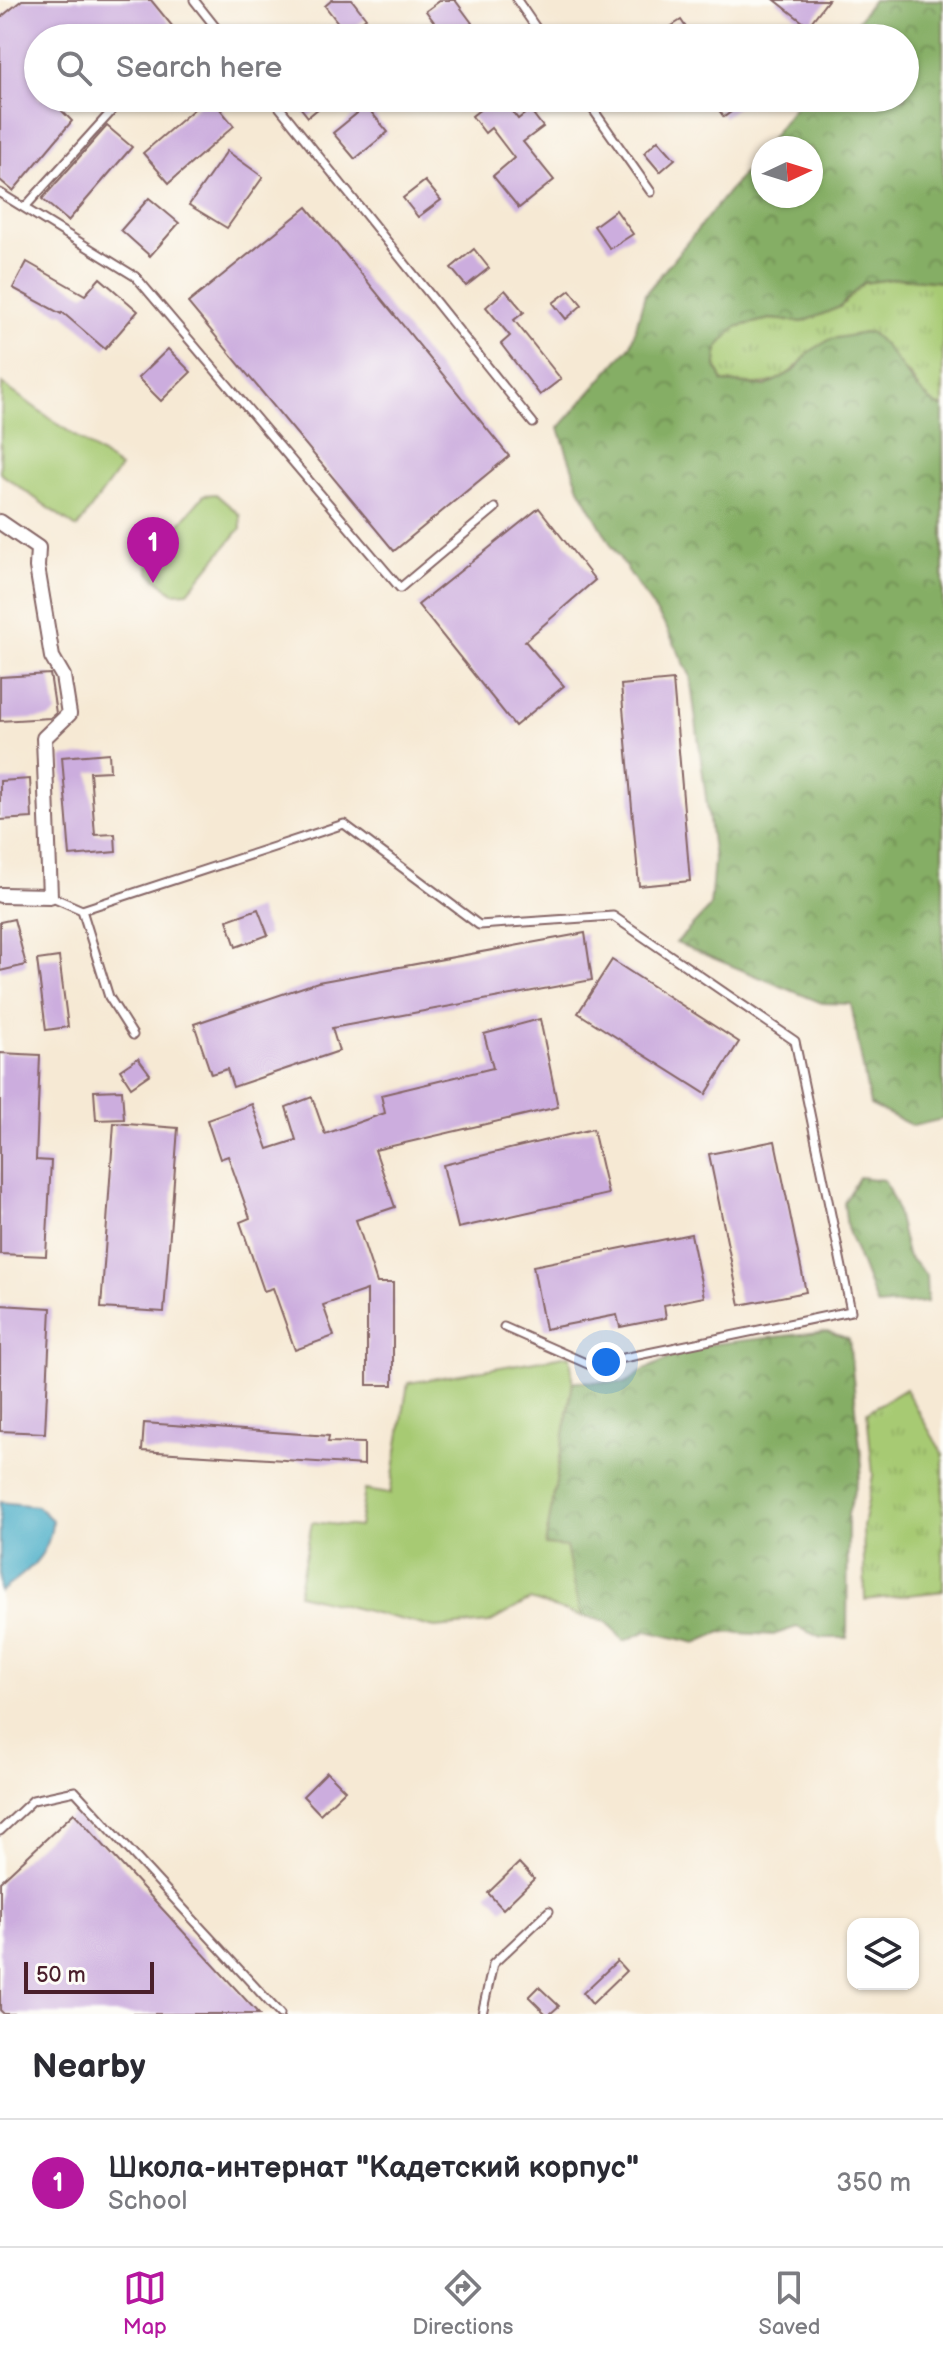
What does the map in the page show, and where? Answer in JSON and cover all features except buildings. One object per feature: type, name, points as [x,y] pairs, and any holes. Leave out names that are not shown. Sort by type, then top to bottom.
[{"type":"street","points":[[0,522],[38,548],[37,567],[52,657],[63,676],[69,714],[44,738],[50,896],[0,895]]},
{"type":"lane","points":[[194,0],[213,24]]},
{"type":"lane","points":[[517,0],[533,24]]},
{"type":"lane","points":[[283,112],[533,423]]},
{"type":"lane","points":[[595,112],[651,192]]},
{"type":"lane","points":[[25,207],[110,113]]},
{"type":"lane","points":[[0,193],[136,277],[400,588],[495,508]]},
{"type":"lane","points":[[50,896],[82,910],[344,824],[479,925],[613,916],[795,1041],[851,1311],[590,1365],[504,1327]]},
{"type":"lane","points":[[82,910],[109,997],[133,1035]]},
{"type":"lane","points":[[0,1831],[33,1800],[75,1791],[280,2014]]},
{"type":"lane","points":[[482,2014],[493,1964],[549,1911]]},
{"type":"green space","points":[[873,0],[943,0],[943,282],[899,278],[863,283],[840,307],[803,322],[770,319],[736,327],[717,348],[716,366],[723,382],[766,386],[795,370],[809,352],[831,339],[870,332],[922,393],[943,408],[943,1119],[913,1126],[870,1105],[851,1004],[822,1003],[676,943],[710,907],[714,859],[690,675],[665,625],[614,550],[579,488],[559,428],[631,345],[645,294],[751,164],[751,208],[823,208],[823,136],[773,136],[791,112],[919,112],[919,24],[855,24]]},
{"type":"green space","points":[[899,278],[943,282],[943,408],[925,399],[909,374],[809,352],[790,372],[771,382],[723,382],[716,366],[717,348],[736,327],[770,319],[803,322],[840,307],[863,283]]},
{"type":"green space","points":[[2,384],[120,468],[77,528],[0,473]]},
{"type":"green space","points":[[216,494],[240,515],[241,528],[188,592],[173,593],[149,572],[150,559],[204,495]]},
{"type":"green space","points":[[859,1177],[884,1180],[895,1204],[907,1255],[926,1275],[927,1302],[877,1306],[847,1228],[844,1203]]},
{"type":"green space","points":[[827,1331],[849,1339],[862,1466],[848,1514],[847,1638],[822,1638],[797,1627],[773,1635],[721,1632],[696,1643],[647,1631],[624,1641],[606,1621],[581,1616],[566,1548],[545,1545],[573,1381],[625,1383],[646,1369],[696,1346]]},
{"type":"green space","points":[[570,1355],[573,1381],[545,1545],[566,1547],[581,1616],[530,1600],[489,1623],[435,1628],[298,1594],[312,1522],[359,1527],[365,1490],[390,1494],[408,1383]]},
{"type":"green space","points":[[905,1389],[943,1454],[943,1591],[865,1600],[863,1526],[873,1475],[867,1412]]},
{"type":"water","points":[[0,1502],[37,1506],[52,1520],[47,1544],[36,1562],[0,1592]]},
{"type":"place","name":"Школа-интернат \"Кадетский корпус\"","points":[[153,583]]}]
